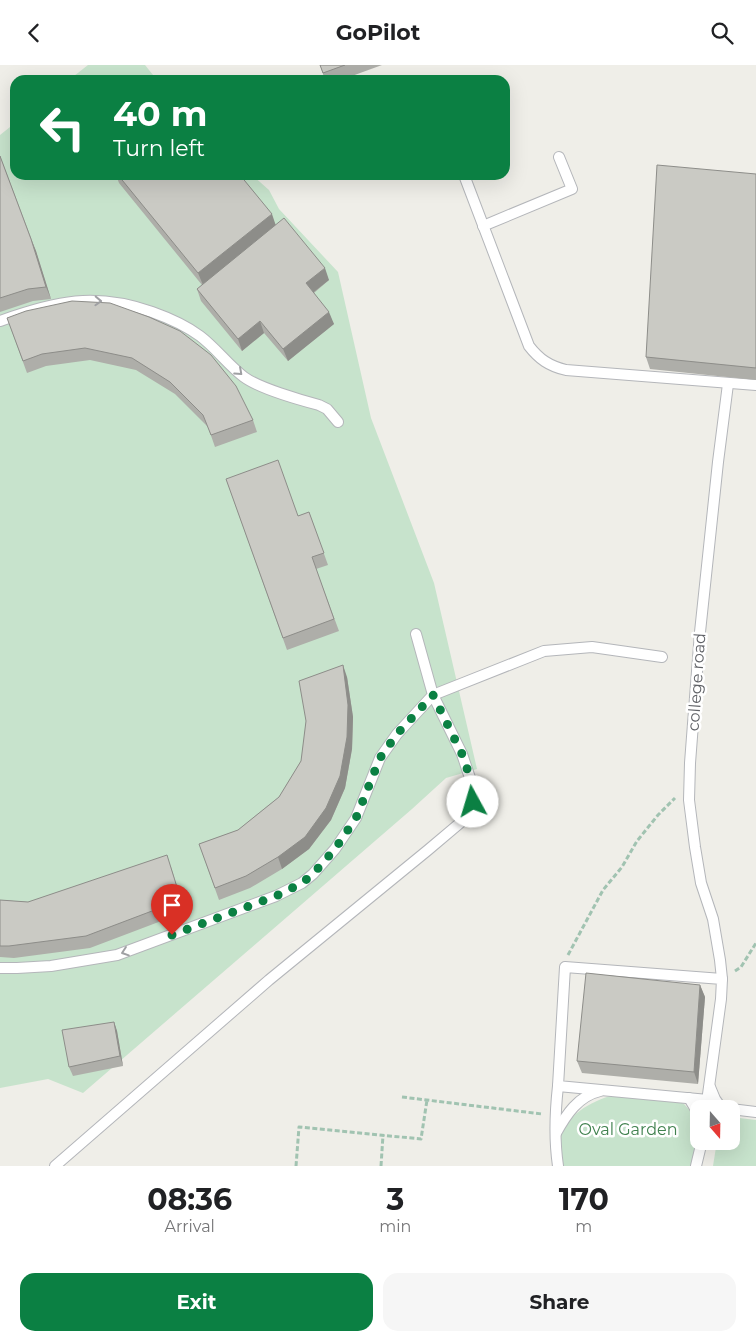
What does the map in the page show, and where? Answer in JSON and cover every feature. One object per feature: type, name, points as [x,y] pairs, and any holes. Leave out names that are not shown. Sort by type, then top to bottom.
[{"type":"lane","points":[[483,226],[572,189],[559,157]]},
{"type":"lane","points":[[466,180],[528,346],[544,362],[566,370],[756,385]]},
{"type":"lane","points":[[0,321],[38,309],[70,302],[101,300],[134,305],[170,318],[199,335],[250,381],[319,405],[326,409],[338,422]]},
{"type":"lane","name":"college road","points":[[707,1100],[722,979],[713,919],[701,883],[689,800],[702,614],[716,472],[728,384]]},
{"type":"lane","points":[[55,1166],[270,980],[460,823],[468,813],[473,802],[474,789],[462,754],[433,695],[416,634]]},
{"type":"lane","points":[[0,968],[51,966],[117,955],[267,899],[302,883],[313,874],[335,849],[356,818],[380,758],[397,734],[433,695],[544,651],[592,647],[662,657]]},
{"type":"lane","points":[[558,1166],[555,1149],[555,1115],[565,967],[722,979]]},
{"type":"lane","points":[[558,1086],[695,1100]]},
{"type":"lane","points":[[709,1086],[716,1100]]},
{"type":"lane","points":[[555,1134],[564,1117],[576,1104],[591,1093],[604,1090]]},
{"type":"lane","points":[[740,1110],[756,1112]]},
{"type":"lane","points":[[696,1166],[700,1150]]},
{"type":"path","points":[[565,967],[568,952],[589,918],[603,890],[622,867],[637,841],[658,815],[680,793],[690,776]]},
{"type":"path","points":[[722,979],[741,967],[756,943]]},
{"type":"path","points":[[402,1097],[555,1115]]},
{"type":"path","points":[[296,1166],[299,1127],[421,1139],[427,1100]]},
{"type":"path","points":[[381,1166],[383,1135]]},
{"type":"green space","points":[[88,65],[145,65],[153,75],[75,75]]},
{"type":"green space","points":[[10,127],[10,180],[258,180],[269,190],[279,209],[338,272],[371,418],[434,583],[477,769],[446,778],[83,1093],[48,1079],[0,1088],[0,135]]},
{"type":"green space","name":"Oval Garden","points":[[623,1092],[667,1096],[684,1104],[690,1111],[690,1150],[697,1150],[694,1166],[558,1166],[555,1144],[567,1124],[580,1111],[605,1098]]},
{"type":"green space","points":[[740,1118],[756,1120],[756,1166],[713,1166],[716,1150],[740,1150]]},
{"type":"building","points":[[320,65],[345,65],[323,73]]},
{"type":"building","points":[[0,156],[31,239],[46,287],[28,289],[0,298]]},
{"type":"building","points":[[657,165],[756,174],[756,368],[646,357]]},
{"type":"building","points":[[122,180],[244,180],[272,214],[198,273]]},
{"type":"building","points":[[284,218],[325,268],[306,283],[329,312],[283,349],[260,321],[238,339],[197,289]]},
{"type":"building","points":[[72,301],[110,303],[180,331],[211,355],[236,386],[253,420],[211,435],[203,415],[170,382],[132,358],[85,348],[42,354],[23,361],[7,318],[26,311]]},
{"type":"building","points":[[278,460],[298,516],[309,512],[324,553],[312,557],[334,619],[283,638],[226,479]]},
{"type":"building","points":[[343,665],[348,705],[347,737],[340,776],[326,808],[305,837],[278,857],[246,876],[215,888],[199,844],[238,830],[279,797],[301,761],[306,721],[299,681]]},
{"type":"building","points":[[167,855],[181,900],[86,936],[0,946],[0,900],[28,902]]},
{"type":"building","points":[[586,973],[700,985],[694,1072],[577,1061]]},
{"type":"building","points":[[114,1022],[120,1056],[69,1067],[62,1030]]},
{"type":"route","points":[[172,935],[276,896],[302,883],[313,874],[345,836],[356,818],[380,758],[397,734],[433,695],[462,754],[474,789],[473,802]]}]
